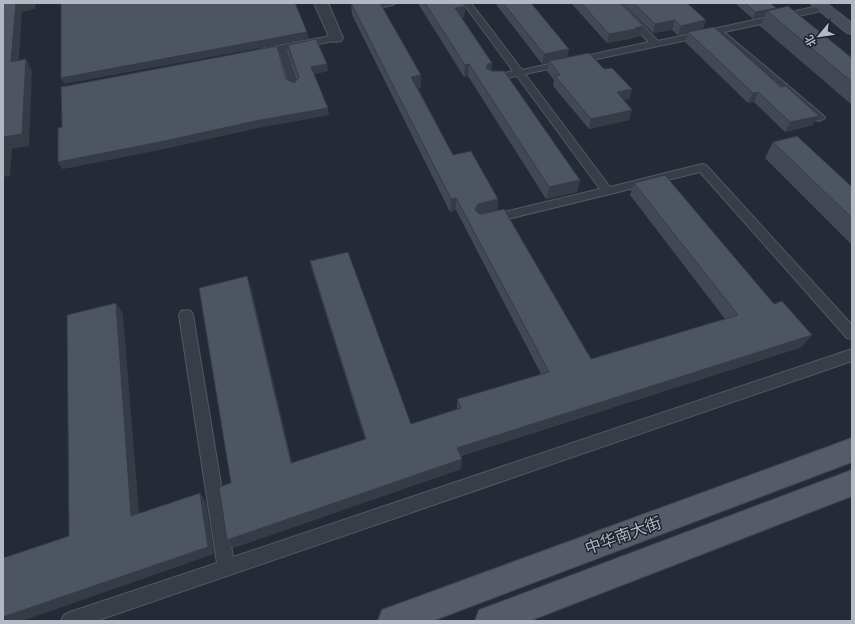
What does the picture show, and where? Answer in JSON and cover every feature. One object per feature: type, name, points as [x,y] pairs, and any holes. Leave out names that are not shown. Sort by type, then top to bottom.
[{"type":"main road","points":[[824,5],[852,17]]},
{"type":"main road","points":[[824,5],[852,30]]},
{"type":"main road","name":"中华南大街","points":[[394,621],[852,450]]},
{"type":"main road","points":[[490,621],[852,483]]},
{"type":"street","points":[[320,3],[336,38]]},
{"type":"lane","points":[[364,8],[392,3]]},
{"type":"lane","points":[[467,3],[607,191]]},
{"type":"lane","points":[[615,3],[655,43]]},
{"type":"lane","points":[[491,79],[718,30],[824,5]]},
{"type":"lane","points":[[718,30],[820,118]]},
{"type":"lane","points":[[251,54],[336,38]]},
{"type":"lane","points":[[282,48],[294,85]]},
{"type":"lane","points":[[481,221],[702,168],[852,334]]},
{"type":"lane","points":[[186,315],[226,568]]},
{"type":"lane","points":[[70,621],[852,355]]},
{"type":"building","points":[[3,3],[16,3],[11,62],[26,59],[22,134],[4,137],[3,154]]},
{"type":"building","points":[[61,3],[295,3],[307,32],[61,78]]},
{"type":"building","points":[[351,3],[380,3],[421,75],[411,77],[453,155],[471,151],[498,199],[478,204],[475,210],[482,214],[504,209],[591,359],[738,315],[634,183],[665,175],[774,304],[782,301],[812,335],[457,448],[462,459],[227,540],[219,487],[231,483],[199,288],[247,276],[291,463],[366,439],[310,261],[348,252],[411,424],[461,408],[457,399],[549,372],[456,198],[451,199]]},
{"type":"building","points":[[425,3],[463,3],[465,6],[455,8],[492,63],[488,64],[486,68],[492,71],[504,71],[580,180],[549,187],[469,64],[465,65]]},
{"type":"building","points":[[503,3],[531,3],[569,49],[544,54]]},
{"type":"building","points":[[581,3],[620,3],[643,26],[635,28],[636,29],[609,34]]},
{"type":"building","points":[[634,3],[687,3],[706,20],[681,26],[675,20],[655,24]]},
{"type":"building","points":[[745,3],[770,3],[776,8],[755,12]]},
{"type":"building","points":[[788,6],[852,58],[852,82],[767,11]]},
{"type":"building","points":[[714,27],[781,87],[786,86],[819,116],[790,122],[758,92],[753,93],[688,32]]},
{"type":"building","points":[[316,39],[327,64],[311,67],[328,108],[255,121],[160,142],[58,162],[58,128],[62,127],[61,87],[277,46],[286,79],[294,83],[299,78],[288,45]]},
{"type":"building","points":[[589,53],[604,69],[612,68],[632,89],[617,92],[632,110],[591,119],[555,76],[560,75],[549,61]]},
{"type":"building","points":[[797,136],[852,187],[852,218],[773,142]]},
{"type":"building","points":[[116,303],[131,516],[200,493],[208,547],[3,617],[3,558],[69,536],[67,315]]}]
